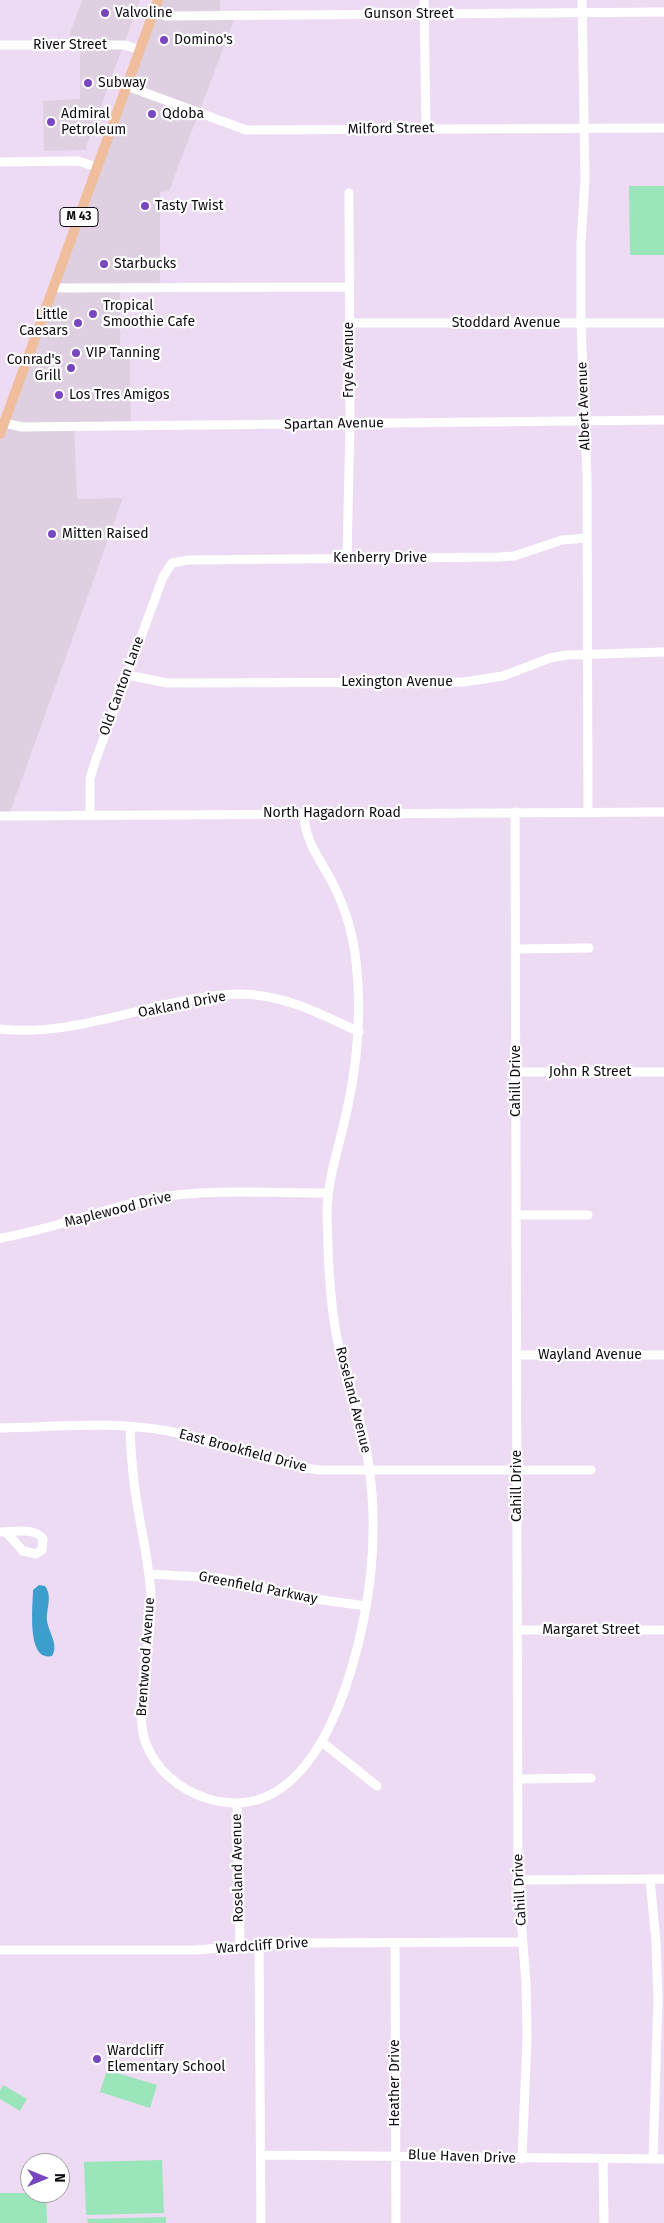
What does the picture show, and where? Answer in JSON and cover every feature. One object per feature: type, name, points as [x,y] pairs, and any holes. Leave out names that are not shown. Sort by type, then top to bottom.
[{"type":"main road","name":"M 43","points":[[0,434],[158,0]]},
{"type":"street","points":[[424,0],[426,129]]},
{"type":"street","name":"Albert Avenue","points":[[582,0],[584,128],[581,323],[587,538],[588,812]]},
{"type":"street","name":"Gunson Street","points":[[154,11],[166,16],[664,12]]},
{"type":"street","name":"River Street","points":[[0,45],[125,45],[140,50]]},
{"type":"street","name":"Milford Street","points":[[126,86],[246,130],[664,128]]},
{"type":"street","points":[[0,162],[78,161],[97,167]]},
{"type":"street","name":"Frye Avenue","points":[[347,558],[350,424],[349,193]]},
{"type":"street","points":[[53,288],[348,287]]},
{"type":"street","name":"Stoddard Avenue","points":[[349,323],[664,323]]},
{"type":"street","name":"Spartan Avenue","points":[[4,423],[22,427],[664,420]]},
{"type":"street","name":"Kenberry Drive","points":[[172,563],[189,560],[506,557],[562,540],[587,538]]},
{"type":"street","name":"Old Canton Lane","points":[[90,815],[90,779],[95,762],[163,577],[172,563]]},
{"type":"street","name":"Lexington Avenue","points":[[127,675],[167,683],[464,682],[503,676],[550,658],[588,653],[664,652]]},
{"type":"street","name":"Cahill Drive","points":[[515,812],[518,1880],[524,1942],[527,2039],[522,2158]]},
{"type":"street","name":"North Hagadorn Road","points":[[0,816],[664,812]]},
{"type":"street","name":"Roseland Avenue","points":[[240,1947],[237,1805],[260,1798],[285,1785],[301,1771],[322,1742],[352,1667],[366,1606],[371,1567],[373,1519],[370,1471],[358,1414],[335,1328],[330,1271],[328,1192],[354,1080],[359,1032],[356,964],[349,923],[333,884],[309,842],[304,827],[304,814]]},
{"type":"street","points":[[516,949],[589,948]]},
{"type":"street","name":"Oakland Drive","points":[[0,1029],[36,1031],[72,1028],[211,996],[242,994],[273,998],[296,1004],[359,1032]]},
{"type":"street","name":"John R Street","points":[[516,1072],[664,1072]]},
{"type":"street","name":"Maplewood Drive","points":[[0,1238],[46,1229],[149,1200],[174,1196],[210,1193],[328,1192]]},
{"type":"street","points":[[516,1215],[588,1215]]},
{"type":"street","name":"Wayland Avenue","points":[[517,1355],[664,1354]]},
{"type":"street","name":"East Brookfield Drive","points":[[0,1428],[130,1427],[185,1434],[293,1466],[320,1470],[591,1470]]},
{"type":"street","name":"Brentwood Avenue","points":[[130,1427],[132,1473],[150,1574],[151,1624],[141,1722],[146,1742],[155,1760],[170,1778],[185,1790],[202,1798],[237,1805]]},
{"type":"street","name":"Greenfield Parkway","points":[[150,1574],[219,1578],[301,1597],[366,1606]]},
{"type":"street","name":"Margaret Street","points":[[518,1630],[664,1630]]},
{"type":"street","points":[[322,1742],[377,1786]]},
{"type":"street","points":[[518,1779],[591,1778]]},
{"type":"street","points":[[650,1879],[656,1942],[658,1999],[653,2159]]},
{"type":"street","points":[[518,1880],[664,1879]]},
{"type":"street","name":"Wardcliff Drive","points":[[0,1950],[195,1950],[259,1945],[524,1942]]},
{"type":"street","name":"Heather Drive","points":[[395,1943],[396,2223]]},
{"type":"street","points":[[259,1945],[261,2223]]},
{"type":"street","name":"Blue Haven Drive","points":[[261,2155],[664,2159]]},
{"type":"street","points":[[603,2159],[604,2223]]},
{"type":"shaded area","points":[[82,0],[140,0],[85,150],[44,151],[43,101],[80,99],[80,36],[69,36]]},
{"type":"shaded area","points":[[161,0],[220,0],[220,15],[236,15],[169,191],[160,192],[160,288],[120,288],[120,358],[130,359],[131,425],[74,425],[77,499],[123,498],[9,815],[0,815],[0,440]]},
{"type":"green space","points":[[629,186],[664,186],[664,255],[630,255]]},
{"type":"green space","points":[[107,2070],[157,2085],[150,2108],[100,2092]]},
{"type":"green space","points":[[3,2085],[27,2099],[20,2111],[0,2099],[0,2091]]},
{"type":"green space","points":[[162,2160],[164,2213],[86,2215],[84,2162]]},
{"type":"green space","points":[[0,2193],[20,2193],[20,2203],[46,2203],[47,2223],[0,2223]]},
{"type":"green space","points":[[166,2217],[166,2223],[88,2223],[87,2219]]},
{"type":"water","points":[[39,1585],[45,1586],[49,1594],[47,1621],[54,1643],[52,1656],[44,1656],[38,1650],[35,1642],[32,1619],[33,1590]]},
{"type":"place","name":"Valvoline","points":[[105,13]]},
{"type":"place","name":"Domino's","points":[[164,40]]},
{"type":"place","name":"Subway","points":[[88,83]]},
{"type":"place","name":"Qdoba","points":[[152,114]]},
{"type":"place","name":"Admiral Petroleum","points":[[51,122]]},
{"type":"place","name":"Tasty Twist","points":[[145,206]]},
{"type":"place","name":"Starbucks","points":[[104,264]]},
{"type":"place","name":"Tropical Smoothie Cafe","points":[[93,314]]},
{"type":"place","name":"Little Caesars","points":[[78,323]]},
{"type":"place","name":"VIP Tanning","points":[[76,353]]},
{"type":"place","name":"Conrad's Grill","points":[[71,368]]},
{"type":"place","name":"Los Tres Amigos","points":[[59,395]]},
{"type":"place","name":"Mitten Raised","points":[[52,534]]},
{"type":"place","name":"Wardcliff Elementary School","points":[[97,2059]]}]
